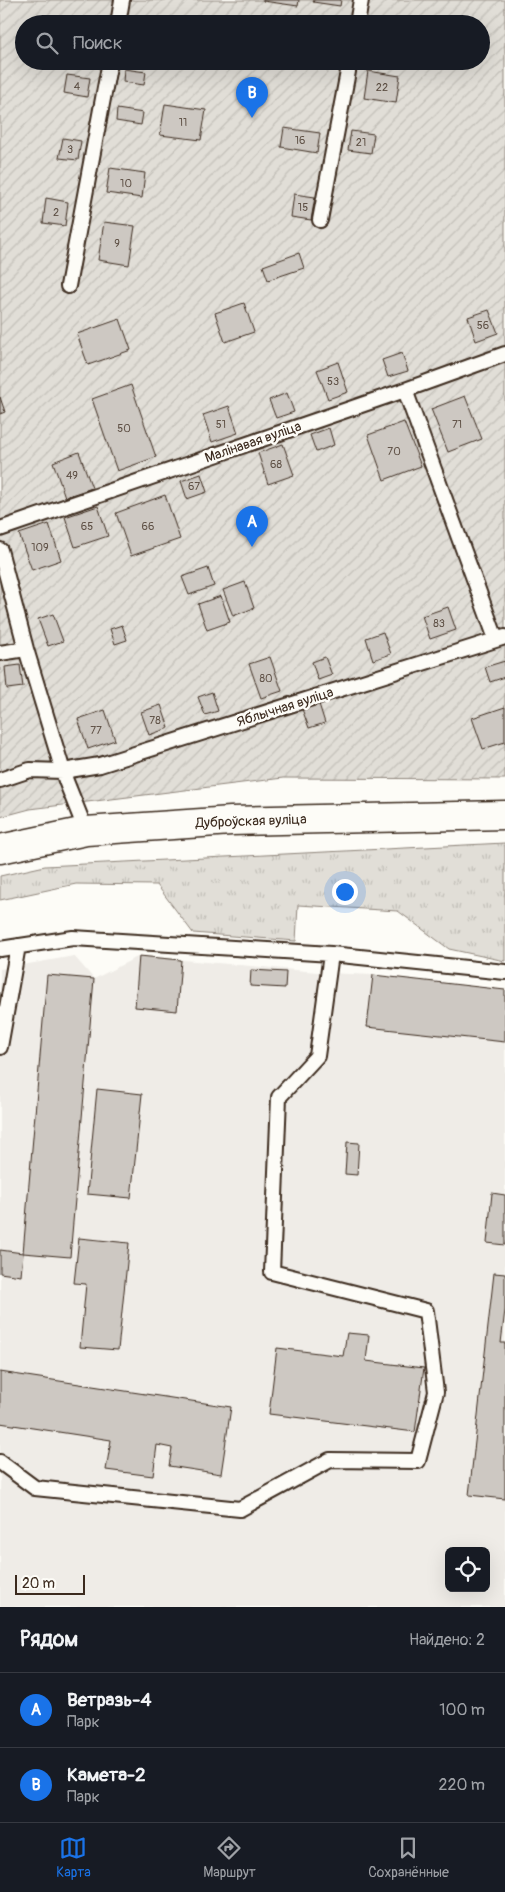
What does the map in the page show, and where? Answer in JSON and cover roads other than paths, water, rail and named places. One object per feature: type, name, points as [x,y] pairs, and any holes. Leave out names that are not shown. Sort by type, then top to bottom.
[{"type":"main road","name":"Дуброўская вуліца","points":[[0,849],[86,831],[231,821],[505,816]]},
{"type":"lane","points":[[120,15],[122,0]]},
{"type":"lane","points":[[358,15],[361,0]]},
{"type":"lane","points":[[68,286],[108,70]]},
{"type":"lane","points":[[320,220],[348,70]]},
{"type":"lane","name":"Малінавая вуліца","points":[[0,529],[406,390],[505,354]]},
{"type":"lane","points":[[406,390],[501,638]]},
{"type":"lane","points":[[0,550],[26,649],[63,771],[86,831]]},
{"type":"lane","name":"Яблычная вуліца","points":[[0,780],[30,770],[63,771],[100,765],[501,638]]},
{"type":"lane","points":[[0,653],[26,649]]},
{"type":"lane","points":[[0,949],[73,938],[331,954],[505,972]]},
{"type":"lane","points":[[0,1047],[18,946]]},
{"type":"lane","points":[[0,1462],[34,1488],[240,1509],[330,1460],[418,1461],[436,1392],[426,1311],[272,1272],[279,1097],[317,1056],[331,954]]},
{"type":"place","name":"Камета-2","points":[[252,118]]},
{"type":"place","name":"Ветразь-4","points":[[252,547]]}]
